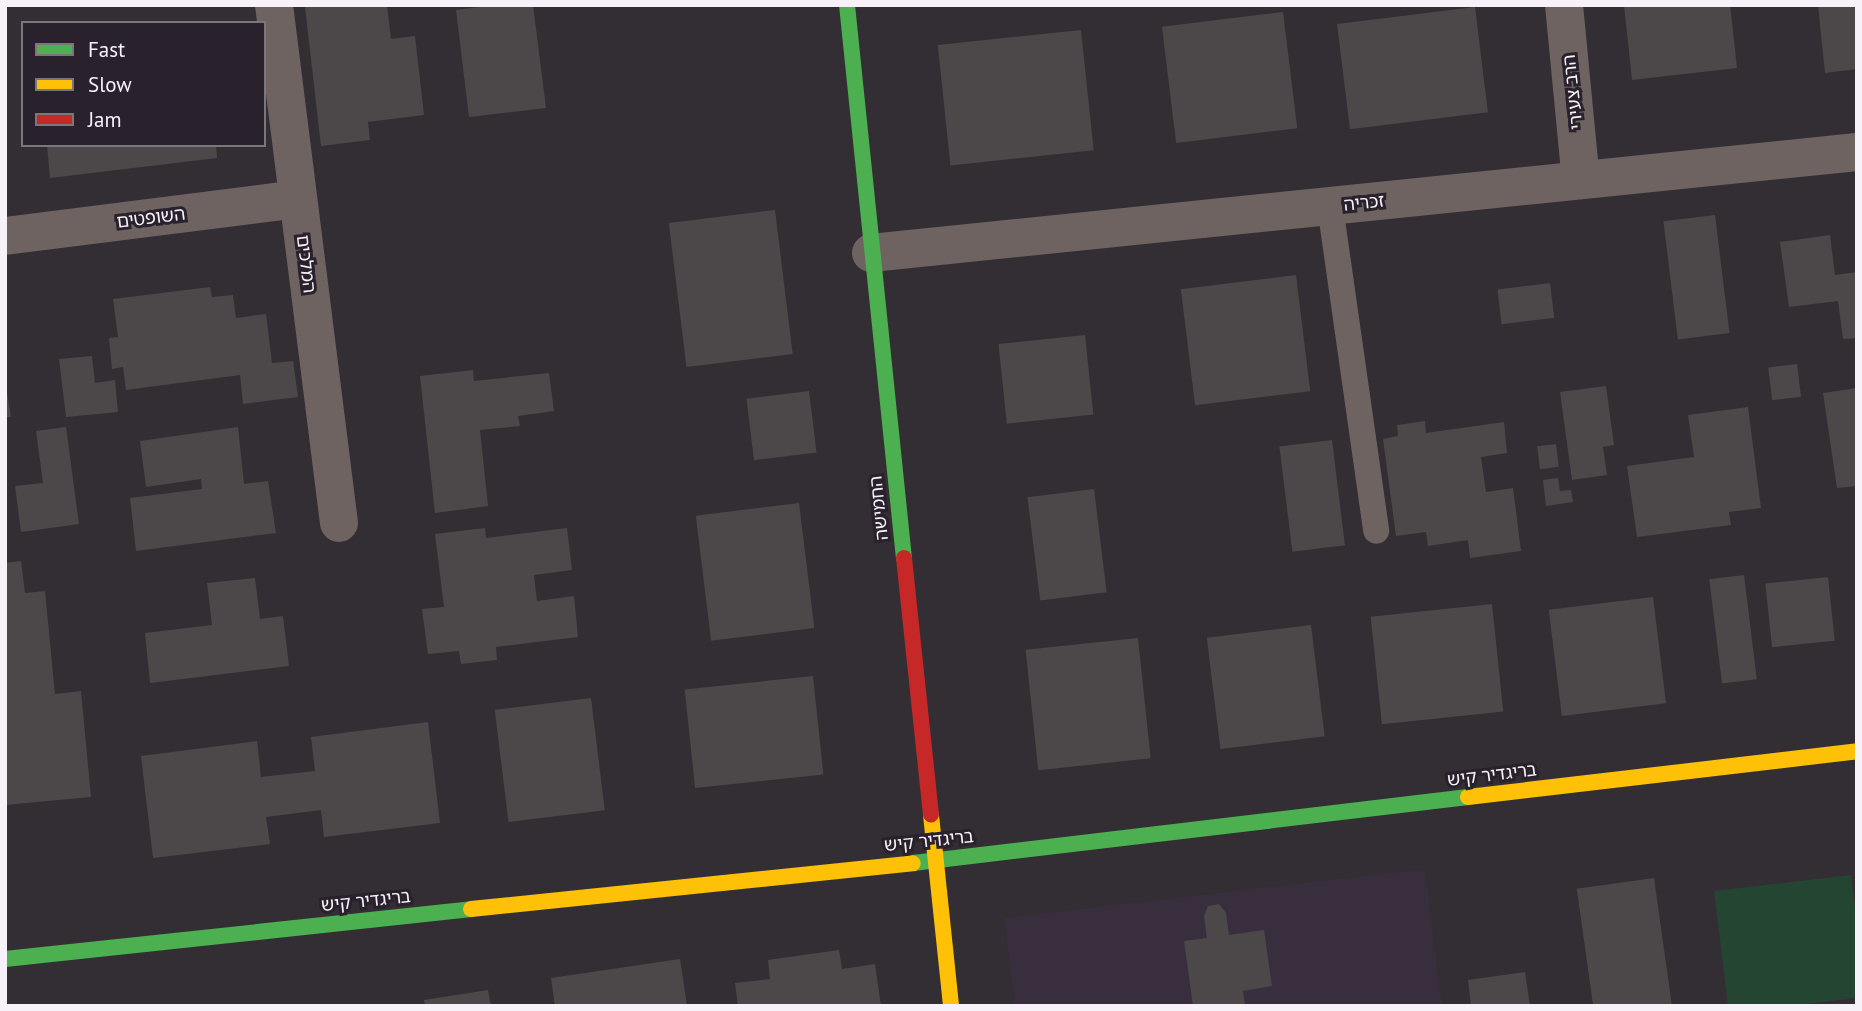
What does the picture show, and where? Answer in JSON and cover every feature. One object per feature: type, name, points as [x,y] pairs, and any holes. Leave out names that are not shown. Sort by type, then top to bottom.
[{"type":"street","name":"המלכים","points":[[274,5],[339,523]]},
{"type":"street","name":"החמישה","points":[[847,5],[951,1006]]},
{"type":"street","name":"הרב צעירי","points":[[1564,5],[1581,180]]},
{"type":"street","name":"זכריה","points":[[871,253],[1857,152]]},
{"type":"street","name":"השופטים","points":[[5,236],[298,199]]},
{"type":"street","name":"בריגדיר קיש","points":[[5,959],[937,860],[1857,751]]},
{"type":"lane","points":[[1330,206],[1376,531]]},
{"type":"shaded area","points":[[1425,869],[1442,1006],[1015,1006],[1004,918]]},
{"type":"green space","points":[[1851,875],[1857,924],[1857,998],[1789,1006],[1728,1006],[1714,891]]},
{"type":"building","points":[[387,5],[391,39],[415,36],[424,115],[368,122],[370,140],[321,146],[305,7]]},
{"type":"building","points":[[494,5],[533,5],[546,108],[469,117],[456,10]]},
{"type":"building","points":[[1624,5],[1730,5],[1737,68],[1632,80]]},
{"type":"building","points":[[1818,5],[1857,5],[1857,69],[1825,73]]},
{"type":"building","points":[[1475,7],[1488,112],[1350,129],[1337,24]]},
{"type":"building","points":[[1283,12],[1297,128],[1176,143],[1162,27]]},
{"type":"building","points":[[1081,30],[1094,150],[950,165],[938,45]]},
{"type":"building","points":[[47,147],[216,147],[217,158],[50,178]]},
{"type":"building","points":[[775,210],[793,354],[686,367],[669,223]]},
{"type":"building","points":[[1715,215],[1730,333],[1678,339],[1663,221]]},
{"type":"building","points":[[1830,235],[1835,275],[1857,272],[1857,338],[1843,339],[1838,301],[1789,307],[1780,242]]},
{"type":"building","points":[[1296,275],[1310,391],[1195,405],[1181,289]]},
{"type":"building","points":[[1550,283],[1554,318],[1502,324],[1497,289]]},
{"type":"building","points":[[210,287],[212,297],[233,295],[236,318],[266,314],[272,363],[293,361],[298,397],[243,404],[240,375],[126,390],[123,367],[112,369],[109,338],[118,337],[113,299]]},
{"type":"building","points":[[1085,335],[1093,415],[1007,424],[998,344]]},
{"type":"building","points":[[92,356],[95,383],[115,380],[118,412],[66,417],[59,359]]},
{"type":"building","points":[[1797,364],[1801,397],[1772,400],[1768,368]]},
{"type":"building","points":[[473,370],[474,381],[549,373],[554,411],[518,416],[520,426],[480,430],[488,506],[435,513],[420,376]]},
{"type":"building","points":[[5,380],[11,417],[5,417]]},
{"type":"building","points":[[1606,386],[1614,445],[1603,447],[1607,475],[1572,480],[1560,392]]},
{"type":"building","points":[[1857,388],[1857,486],[1837,488],[1823,393]]},
{"type":"building","points":[[809,391],[817,453],[754,460],[746,399]]},
{"type":"building","points":[[1748,407],[1761,508],[1729,512],[1731,525],[1637,537],[1627,466],[1694,457],[1688,415]]},
{"type":"building","points":[[1425,421],[1426,433],[1504,422],[1507,453],[1481,457],[1486,492],[1513,488],[1521,551],[1470,558],[1468,540],[1428,546],[1426,532],[1396,536],[1383,439],[1398,436],[1397,425]]},
{"type":"building","points":[[66,427],[79,524],[21,532],[15,486],[43,483],[36,431]]},
{"type":"building","points":[[238,427],[244,484],[268,481],[276,533],[136,551],[130,498],[202,489],[201,479],[146,487],[140,441]]},
{"type":"building","points":[[1332,440],[1345,545],[1292,552],[1279,446]]},
{"type":"building","points":[[1556,444],[1559,467],[1540,469],[1537,446]]},
{"type":"building","points":[[1558,478],[1560,491],[1571,490],[1573,502],[1546,506],[1543,480]]},
{"type":"building","points":[[1094,489],[1107,592],[1040,600],[1027,497]]},
{"type":"building","points":[[799,503],[814,628],[711,641],[696,516]]},
{"type":"building","points":[[485,528],[486,538],[567,528],[572,570],[534,575],[537,601],[574,596],[578,637],[496,647],[497,660],[461,664],[459,651],[428,654],[422,609],[444,607],[435,534]]},
{"type":"building","points":[[21,561],[25,593],[45,591],[55,694],[81,691],[91,797],[5,805],[5,563]]},
{"type":"building","points":[[1744,575],[1757,679],[1722,683],[1709,579]]},
{"type":"building","points":[[1828,577],[1835,641],[1772,647],[1765,584]]},
{"type":"building","points":[[255,578],[260,619],[283,616],[289,666],[150,683],[145,633],[212,625],[207,583]]},
{"type":"building","points":[[1653,597],[1666,703],[1562,716],[1549,610]]},
{"type":"building","points":[[1492,604],[1503,711],[1382,724],[1371,617]]},
{"type":"building","points":[[1311,625],[1325,736],[1220,749],[1207,638]]},
{"type":"building","points":[[1138,638],[1151,758],[1038,770],[1026,650]]},
{"type":"building","points":[[813,676],[823,774],[695,788],[685,689]]},
{"type":"building","points":[[591,698],[605,810],[508,822],[495,710]]},
{"type":"building","points":[[428,722],[440,823],[324,837],[321,810],[266,817],[270,844],[153,858],[141,756],[257,741],[261,777],[315,771],[311,737]]},
{"type":"building","points":[[1654,878],[1672,1006],[1593,1006],[1577,889]]},
{"type":"building","points":[[1219,904],[1226,913],[1229,935],[1264,930],[1272,986],[1243,991],[1245,1006],[1193,1006],[1184,941],[1207,938],[1204,916],[1208,906]]},
{"type":"building","points":[[839,950],[842,969],[875,964],[881,1006],[738,1006],[735,983],[770,979],[768,960]]},
{"type":"building","points":[[680,959],[687,1006],[555,1006],[551,978]]},
{"type":"building","points":[[1525,972],[1530,1006],[1471,1006],[1468,980]]},
{"type":"building","points":[[488,990],[491,1006],[425,1006],[424,1000]]},
{"type":"traffic: fast","points":[[847,5],[904,558]]},
{"type":"traffic: fast","points":[[913,863],[1468,797]]},
{"type":"traffic: fast","points":[[5,959],[471,909]]},
{"type":"traffic: slow","points":[[1468,797],[1857,751]]},
{"type":"traffic: slow","points":[[931,815],[951,1006]]},
{"type":"traffic: slow","points":[[471,909],[913,863]]},
{"type":"traffic: jam","points":[[904,558],[931,815]]}]
